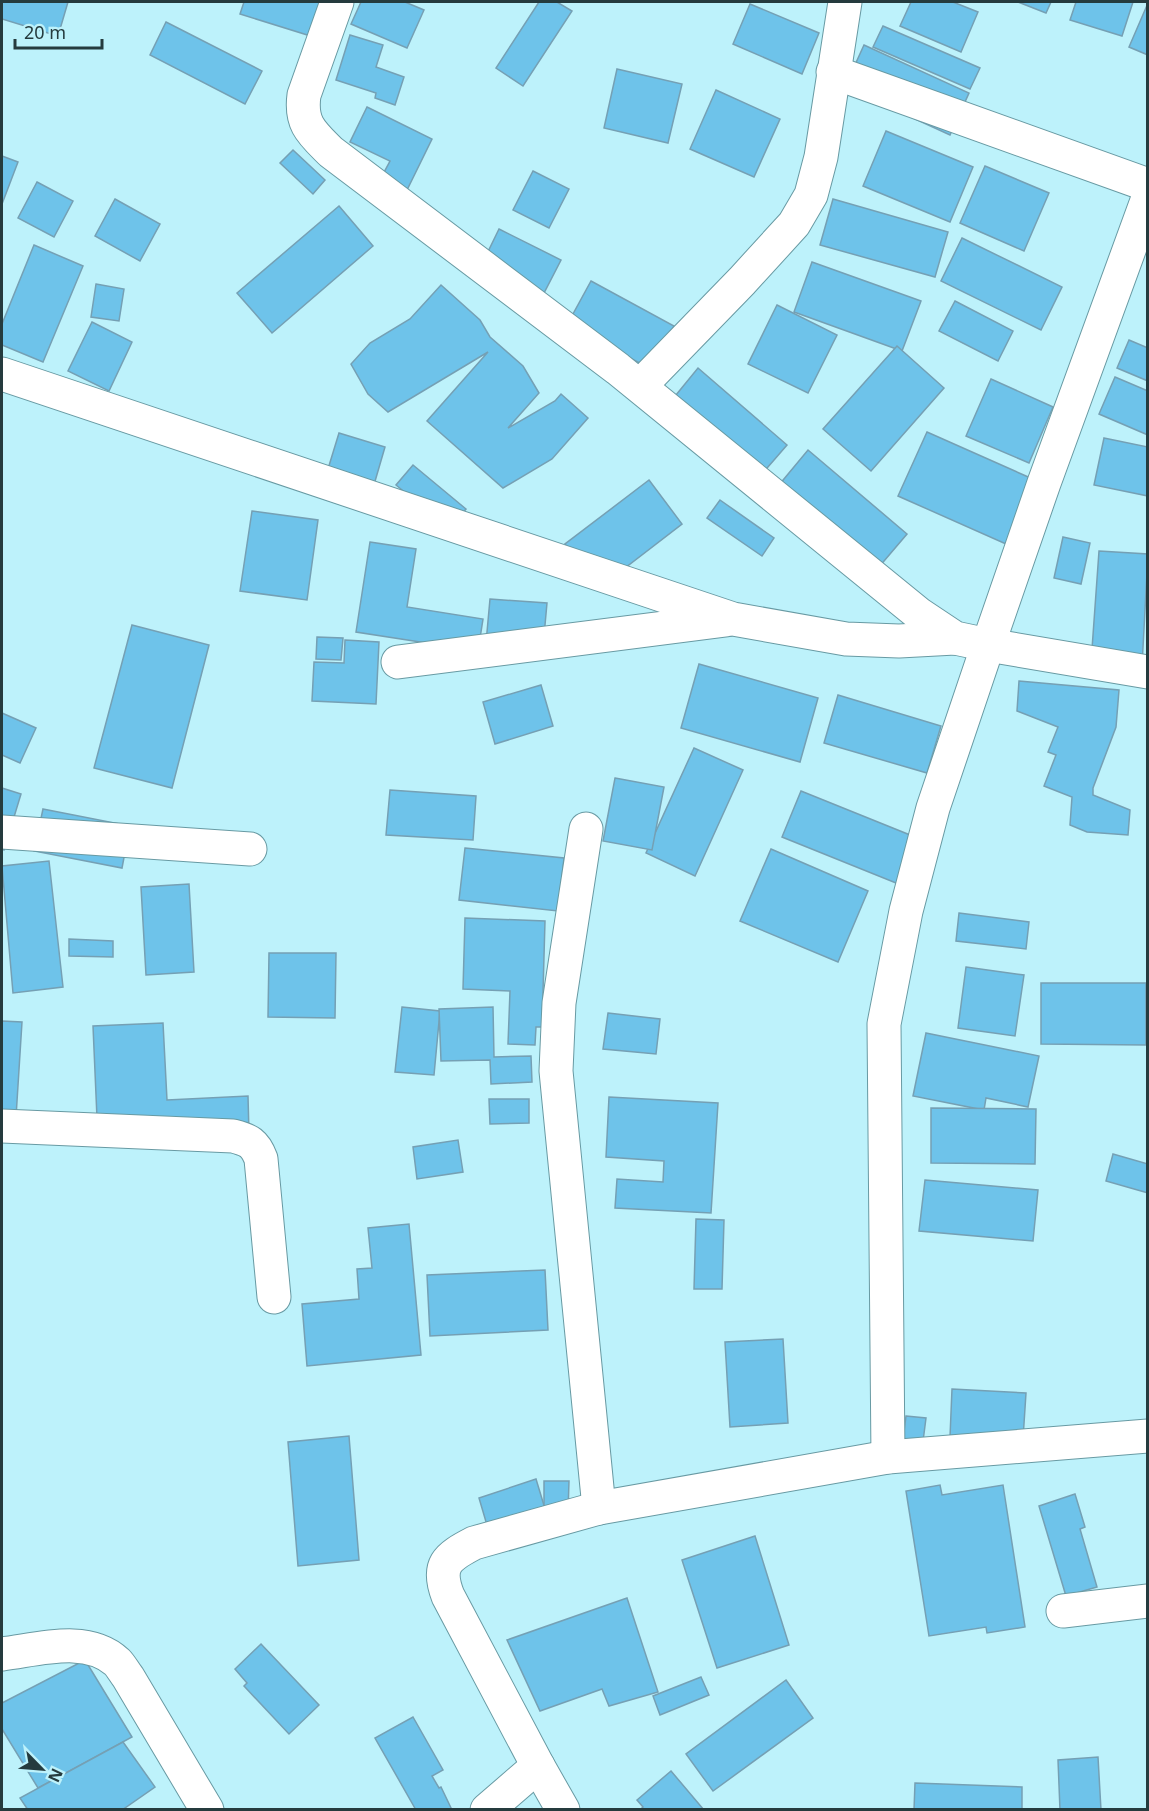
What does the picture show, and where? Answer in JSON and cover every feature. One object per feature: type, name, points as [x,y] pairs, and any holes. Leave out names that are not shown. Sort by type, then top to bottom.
[{"type":"street","points":[[336,2],[304,95],[301,111],[307,125],[331,152],[640,386],[919,614],[955,638]]},
{"type":"street","points":[[640,386],[794,224],[811,195],[821,157],[833,72],[839,3]]},
{"type":"street","points":[[833,72],[1148,185]]},
{"type":"street","points":[[888,1457],[884,1024],[906,911],[933,808],[988,645],[1044,483],[1148,198]]},
{"type":"street","points":[[2,374],[733,619],[846,639],[898,641],[955,638],[1148,672]]},
{"type":"street","points":[[398,662],[733,619]]},
{"type":"street","points":[[586,829],[559,1004],[556,1071],[599,1508]]},
{"type":"street","points":[[2,832],[250,849]]},
{"type":"street","points":[[2,1126],[232,1136],[247,1140],[256,1146],[261,1159],[274,1297]]},
{"type":"street","points":[[563,1809],[448,1596],[441,1579],[444,1565],[455,1553],[474,1543],[599,1508],[888,1457],[1148,1436]]},
{"type":"street","points":[[1063,1611],[1148,1602]]},
{"type":"street","points":[[2,1654],[84,1646],[116,1661],[128,1677],[207,1809]]},
{"type":"street","points":[[487,1809],[538,1766]]},
{"type":"building","points":[[2,2],[68,2],[58,36],[2,19]]},
{"type":"building","points":[[244,2],[328,2],[317,38],[240,14]]},
{"type":"building","points":[[361,2],[405,2],[424,10],[407,48],[351,24]]},
{"type":"building","points":[[539,2],[557,2],[572,11],[523,86],[496,68]]},
{"type":"building","points":[[911,2],[953,2],[978,12],[961,52],[900,26]]},
{"type":"building","points":[[1018,2],[1051,2],[1046,13]]},
{"type":"building","points":[[1076,2],[1133,2],[1122,36],[1070,20]]},
{"type":"building","points":[[1148,3],[1148,55],[1129,47]]},
{"type":"building","points":[[750,4],[819,33],[802,74],[733,44]]},
{"type":"building","points":[[166,22],[262,71],[245,104],[150,55]]},
{"type":"building","points":[[883,26],[980,68],[970,89],[873,47]]},
{"type":"building","points":[[350,35],[383,45],[376,67],[404,77],[395,105],[375,98],[376,93],[336,80]]},
{"type":"building","points":[[864,45],[969,93],[950,135],[845,87]]},
{"type":"building","points":[[617,69],[682,84],[668,143],[604,128]]},
{"type":"building","points":[[716,90],[780,119],[754,177],[690,149]]},
{"type":"building","points":[[367,107],[432,139],[407,190],[381,178],[390,161],[350,142]]},
{"type":"building","points":[[886,131],[973,167],[950,222],[863,186]]},
{"type":"building","points":[[293,150],[325,180],[313,194],[280,163]]},
{"type":"building","points":[[2,156],[18,162],[2,204]]},
{"type":"building","points":[[985,166],[1049,193],[1024,251],[960,223]]},
{"type":"building","points":[[533,171],[569,189],[549,228],[513,210]]},
{"type":"building","points":[[37,182],[73,201],[54,237],[18,218]]},
{"type":"building","points":[[115,199],[160,224],[140,261],[95,236]]},
{"type":"building","points":[[833,199],[948,232],[935,277],[820,245]]},
{"type":"building","points":[[339,206],[373,246],[272,333],[237,293]]},
{"type":"building","points":[[499,229],[561,260],[543,295],[482,264]]},
{"type":"building","points":[[962,238],[1062,287],[1041,330],[941,281]]},
{"type":"building","points":[[34,245],[83,266],[43,362],[2,345],[2,324]]},
{"type":"building","points":[[812,262],[921,301],[902,351],[794,312]]},
{"type":"building","points":[[591,281],[674,326],[651,369],[567,325]]},
{"type":"building","points":[[96,284],[124,289],[119,321],[91,317]]},
{"type":"building","points":[[441,285],[480,320],[490,337],[523,366],[539,393],[508,428],[555,401],[561,394],[588,418],[552,459],[503,488],[427,421],[488,352],[388,412],[368,394],[351,364],[370,343],[410,319]]},
{"type":"building","points":[[955,301],[1013,331],[998,361],[939,331]]},
{"type":"building","points":[[777,305],[837,335],[808,393],[748,364]]},
{"type":"building","points":[[92,322],[132,342],[109,391],[68,371]]},
{"type":"building","points":[[1129,340],[1148,348],[1148,381],[1117,368]]},
{"type":"building","points":[[897,346],[944,388],[871,471],[823,429]]},
{"type":"building","points":[[698,368],[787,445],[755,482],[667,406]]},
{"type":"building","points":[[1115,377],[1148,391],[1148,435],[1099,414]]},
{"type":"building","points":[[991,379],[1053,407],[1029,463],[966,436]]},
{"type":"building","points":[[927,432],[1035,480],[1006,544],[898,496]]},
{"type":"building","points":[[339,433],[385,447],[371,495],[324,482]]},
{"type":"building","points":[[1104,438],[1148,447],[1148,496],[1094,485]]},
{"type":"building","points":[[808,450],[907,534],[873,574],[774,491]]},
{"type":"building","points":[[413,465],[466,509],[449,529],[396,485]]},
{"type":"building","points":[[649,480],[682,524],[599,588],[565,544]]},
{"type":"building","points":[[720,500],[774,538],[762,556],[707,518]]},
{"type":"building","points":[[252,511],[318,520],[307,600],[240,591]]},
{"type":"building","points":[[1063,537],[1090,543],[1081,584],[1054,578]]},
{"type":"building","points":[[370,542],[416,549],[407,607],[483,619],[478,651],[356,632]]},
{"type":"building","points":[[1099,551],[1148,554],[1142,666],[1091,663]]},
{"type":"building","points":[[490,599],[547,603],[543,647],[486,643]]},
{"type":"building","points":[[132,625],[209,645],[172,788],[94,768]]},
{"type":"building","points":[[317,637],[343,638],[341,660],[316,659]]},
{"type":"building","points":[[345,640],[379,642],[376,704],[312,701],[314,662],[344,663]]},
{"type":"building","points":[[699,664],[818,698],[800,762],[681,728]]},
{"type":"building","points":[[1019,681],[1119,690],[1116,727],[1093,788],[1093,795],[1130,810],[1128,835],[1087,832],[1070,825],[1072,797],[1044,786],[1056,755],[1048,752],[1058,727],[1017,711]]},
{"type":"building","points":[[541,685],[553,726],[495,744],[483,702]]},
{"type":"building","points":[[838,695],[941,726],[927,773],[824,743]]},
{"type":"building","points":[[2,713],[36,728],[20,763],[2,755]]},
{"type":"building","points":[[694,748],[743,770],[695,876],[646,853]]},
{"type":"building","points":[[615,778],[664,787],[652,850],[603,841]]},
{"type":"building","points":[[2,788],[21,794],[4,850],[2,849]]},
{"type":"building","points":[[390,790],[476,796],[473,840],[386,835]]},
{"type":"building","points":[[801,791],[920,839],[901,885],[782,837]]},
{"type":"building","points":[[43,809],[130,826],[122,868],[34,851]]},
{"type":"building","points":[[465,848],[564,858],[558,911],[459,900]]},
{"type":"building","points":[[771,849],[868,891],[838,962],[740,921]]},
{"type":"building","points":[[49,861],[63,987],[13,993],[2,866]]},
{"type":"building","points":[[189,884],[194,972],[146,975],[141,887]]},
{"type":"building","points":[[959,913],[1029,922],[1026,949],[956,941]]},
{"type":"building","points":[[465,918],[545,921],[542,1027],[536,1027],[535,1045],[508,1044],[510,991],[463,989]]},
{"type":"building","points":[[69,939],[113,941],[113,957],[69,956]]},
{"type":"building","points":[[269,953],[336,953],[335,1018],[268,1017]]},
{"type":"building","points":[[966,967],[1024,975],[1015,1036],[958,1028]]},
{"type":"building","points":[[1041,983],[1146,983],[1146,1045],[1041,1044]]},
{"type":"building","points":[[402,1007],[440,1011],[434,1075],[395,1072]]},
{"type":"building","points":[[493,1007],[494,1057],[531,1056],[532,1082],[491,1084],[490,1060],[441,1061],[439,1009]]},
{"type":"building","points":[[608,1013],[660,1019],[656,1054],[603,1049]]},
{"type":"building","points":[[2,1021],[22,1022],[15,1133],[2,1133]]},
{"type":"building","points":[[163,1023],[167,1100],[248,1096],[249,1134],[98,1141],[93,1026]]},
{"type":"building","points":[[926,1033],[1039,1056],[1028,1107],[986,1098],[984,1110],[913,1096]]},
{"type":"building","points":[[609,1097],[718,1103],[711,1213],[615,1208],[617,1179],[663,1182],[664,1161],[606,1157]]},
{"type":"building","points":[[489,1099],[529,1099],[529,1123],[490,1124]]},
{"type":"building","points":[[931,1108],[1036,1109],[1035,1164],[931,1163]]},
{"type":"building","points":[[458,1140],[463,1172],[417,1179],[413,1147]]},
{"type":"building","points":[[1113,1154],[1148,1164],[1148,1193],[1106,1181]]},
{"type":"building","points":[[925,1180],[1038,1190],[1033,1241],[919,1231]]},
{"type":"building","points":[[696,1219],[724,1220],[722,1289],[694,1289]]},
{"type":"building","points":[[409,1224],[421,1355],[307,1366],[302,1304],[359,1299],[357,1269],[372,1268],[368,1228]]},
{"type":"building","points":[[545,1270],[548,1330],[430,1336],[427,1275]]},
{"type":"building","points":[[783,1339],[788,1423],[730,1427],[725,1342]]},
{"type":"building","points":[[952,1389],[1026,1393],[1022,1454],[950,1437]]},
{"type":"building","points":[[906,1416],[926,1418],[921,1457],[901,1455]]},
{"type":"building","points":[[349,1436],[359,1560],[298,1566],[288,1442]]},
{"type":"building","points":[[536,1479],[546,1512],[489,1532],[479,1498]]},
{"type":"building","points":[[544,1481],[569,1481],[568,1512],[544,1512]]},
{"type":"building","points":[[940,1485],[942,1495],[1003,1485],[1025,1627],[987,1633],[986,1627],[929,1636],[906,1491]]},
{"type":"building","points":[[1075,1494],[1085,1527],[1080,1529],[1097,1587],[1066,1596],[1039,1506]]},
{"type":"building","points":[[755,1536],[789,1645],[717,1668],[682,1560]]},
{"type":"building","points":[[627,1598],[658,1692],[609,1706],[602,1689],[540,1711],[507,1640]]},
{"type":"building","points":[[261,1644],[319,1705],[289,1734],[244,1686],[247,1683],[235,1669]]},
{"type":"building","points":[[85,1660],[132,1737],[38,1788],[2,1729],[2,1703]]},
{"type":"building","points":[[701,1677],[709,1695],[660,1715],[653,1696]]},
{"type":"building","points":[[786,1680],[813,1718],[713,1791],[686,1754]]},
{"type":"building","points":[[413,1717],[443,1770],[432,1776],[439,1788],[441,1787],[452,1810],[416,1810],[375,1738]]},
{"type":"building","points":[[123,1742],[155,1787],[122,1810],[28,1810],[20,1798]]},
{"type":"building","points":[[1098,1757],[1101,1810],[1060,1810],[1058,1760]]},
{"type":"building","points":[[671,1771],[704,1810],[640,1810],[643,1807],[637,1800]]},
{"type":"building","points":[[915,1783],[1022,1787],[1022,1810],[914,1810]]}]
